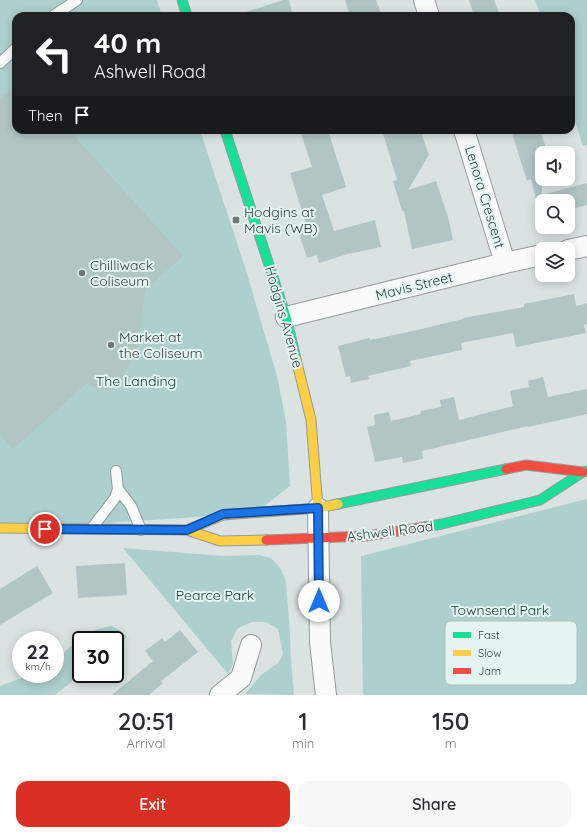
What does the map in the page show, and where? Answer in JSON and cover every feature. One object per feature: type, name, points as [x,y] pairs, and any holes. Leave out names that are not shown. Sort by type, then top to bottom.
[{"type":"street","points":[[182,0],[186,12]]},
{"type":"street","points":[[424,0],[428,12]]},
{"type":"street","name":"Hodgins Avenue","points":[[226,134],[286,317],[311,420],[318,508]]},
{"type":"street","name":"Lenora Crescent","points":[[465,134],[505,263]]},
{"type":"street","points":[[575,249],[587,246]]},
{"type":"street","name":"Mavis Street","points":[[286,317],[535,257]]},
{"type":"street","name":"Ashwell Road","points":[[187,530],[223,514],[318,508],[526,465],[585,472]]},
{"type":"street","name":"Ashwell Road","points":[[0,528],[187,530],[220,541],[366,536],[442,524],[540,500],[585,472]]},
{"type":"street","points":[[318,508],[320,642],[326,695]]},
{"type":"street","points":[[220,695],[241,678],[251,644]]},
{"type":"lane","points":[[59,12],[77,0]]},
{"type":"lane","points":[[0,63],[12,52]]},
{"type":"lane","points":[[91,529],[115,498],[118,489],[116,471]]},
{"type":"lane","points":[[118,489],[131,506],[141,530]]},
{"type":"green space","name":"The Landing","points":[[0,0],[157,0],[161,12],[12,12],[12,134],[201,134],[245,267],[277,376],[286,421],[290,486],[263,507],[198,517],[90,524],[0,524]]},
{"type":"green space","points":[[535,0],[587,0],[587,145],[583,146],[575,121],[575,12],[540,12]]},
{"type":"green space","name":"Townsend Park","points":[[587,499],[587,695],[363,695],[361,556]]},
{"type":"green space","name":"Pearce Park","points":[[123,548],[223,556],[259,555],[271,558],[281,569],[286,582],[294,695],[245,694],[261,675],[278,663],[283,654],[278,629],[266,622],[252,622],[238,628],[231,641],[233,664],[228,674]]},
{"type":"green space","points":[[112,626],[121,631],[94,631],[103,627]]},
{"type":"green space","points":[[72,646],[72,681],[55,695],[0,695],[0,686],[12,682],[12,683],[64,683],[64,652]]},
{"type":"building","points":[[283,0],[289,0],[292,12],[246,12]]},
{"type":"building","points":[[345,0],[376,0],[380,12],[349,12]]},
{"type":"building","points":[[469,0],[494,0],[498,12],[473,12]]},
{"type":"building","name":"Chilliwack Coliseum","points":[[12,88],[12,134],[73,134],[183,256],[145,290],[138,345],[125,373],[110,392],[86,384],[13,449],[0,435],[0,99]]},
{"type":"building","points":[[301,134],[329,134],[346,187],[322,195],[334,231],[375,220],[381,247],[348,254],[319,263],[317,255],[307,258],[297,227],[306,224],[290,173],[312,167]]},
{"type":"building","points":[[383,134],[421,134],[429,155],[408,190],[436,181],[448,217],[453,240],[412,249],[404,211],[402,211],[393,181],[397,180]]},
{"type":"building","points":[[512,134],[541,134],[545,146],[535,146],[535,186],[542,186],[542,194],[535,195],[531,179],[527,181]]},
{"type":"building","points":[[587,183],[587,205],[575,208],[575,194],[546,194]]},
{"type":"building","points":[[574,294],[576,306],[587,303],[587,324],[584,325],[586,333],[516,347],[513,333],[461,343],[462,350],[410,361],[411,366],[368,376],[369,379],[351,383],[350,376],[346,377],[338,346],[369,338],[370,340],[404,333],[463,318],[524,307],[524,304]]},
{"type":"building","points":[[543,377],[548,397],[587,389],[587,414],[528,426],[422,451],[423,459],[403,463],[402,457],[375,462],[367,427],[375,425],[374,415],[389,412],[391,421],[421,414],[420,411],[441,407],[440,400],[454,397],[459,420],[513,406],[510,391],[529,387],[528,381]]},
{"type":"building","points":[[125,563],[127,595],[78,598],[76,566]]},
{"type":"building","points":[[37,566],[53,593],[0,625],[0,589]]},
{"type":"building","points":[[180,630],[198,652],[161,681],[163,683],[149,695],[112,695],[153,661],[145,651],[162,638],[165,642]]},
{"type":"traffic: fast","points":[[182,0],[186,12]]},
{"type":"traffic: fast","points":[[226,134],[286,317],[296,359]]},
{"type":"traffic: fast","points":[[338,504],[506,469]]},
{"type":"traffic: fast","points":[[425,527],[540,500],[583,472],[587,471]]},
{"type":"traffic: slow","points":[[296,359],[311,420],[318,508]]},
{"type":"traffic: slow","points":[[187,530],[223,515],[318,508],[338,504]]},
{"type":"traffic: slow","points":[[0,528],[187,530],[220,541],[266,540]]},
{"type":"traffic: jam","points":[[506,469],[526,465],[583,472]]},
{"type":"traffic: jam","points":[[266,540],[366,536],[425,527]]},
{"type":"place","name":"Hodgins at Mavis (WB)","points":[[236,220]]},
{"type":"place","name":"Chilliwack Coliseum","points":[[82,273]]},
{"type":"place","name":"Market at the Coliseum","points":[[111,345]]},
{"type":"route","points":[[45,529],[187,530],[223,514],[318,508],[319,601]]}]
